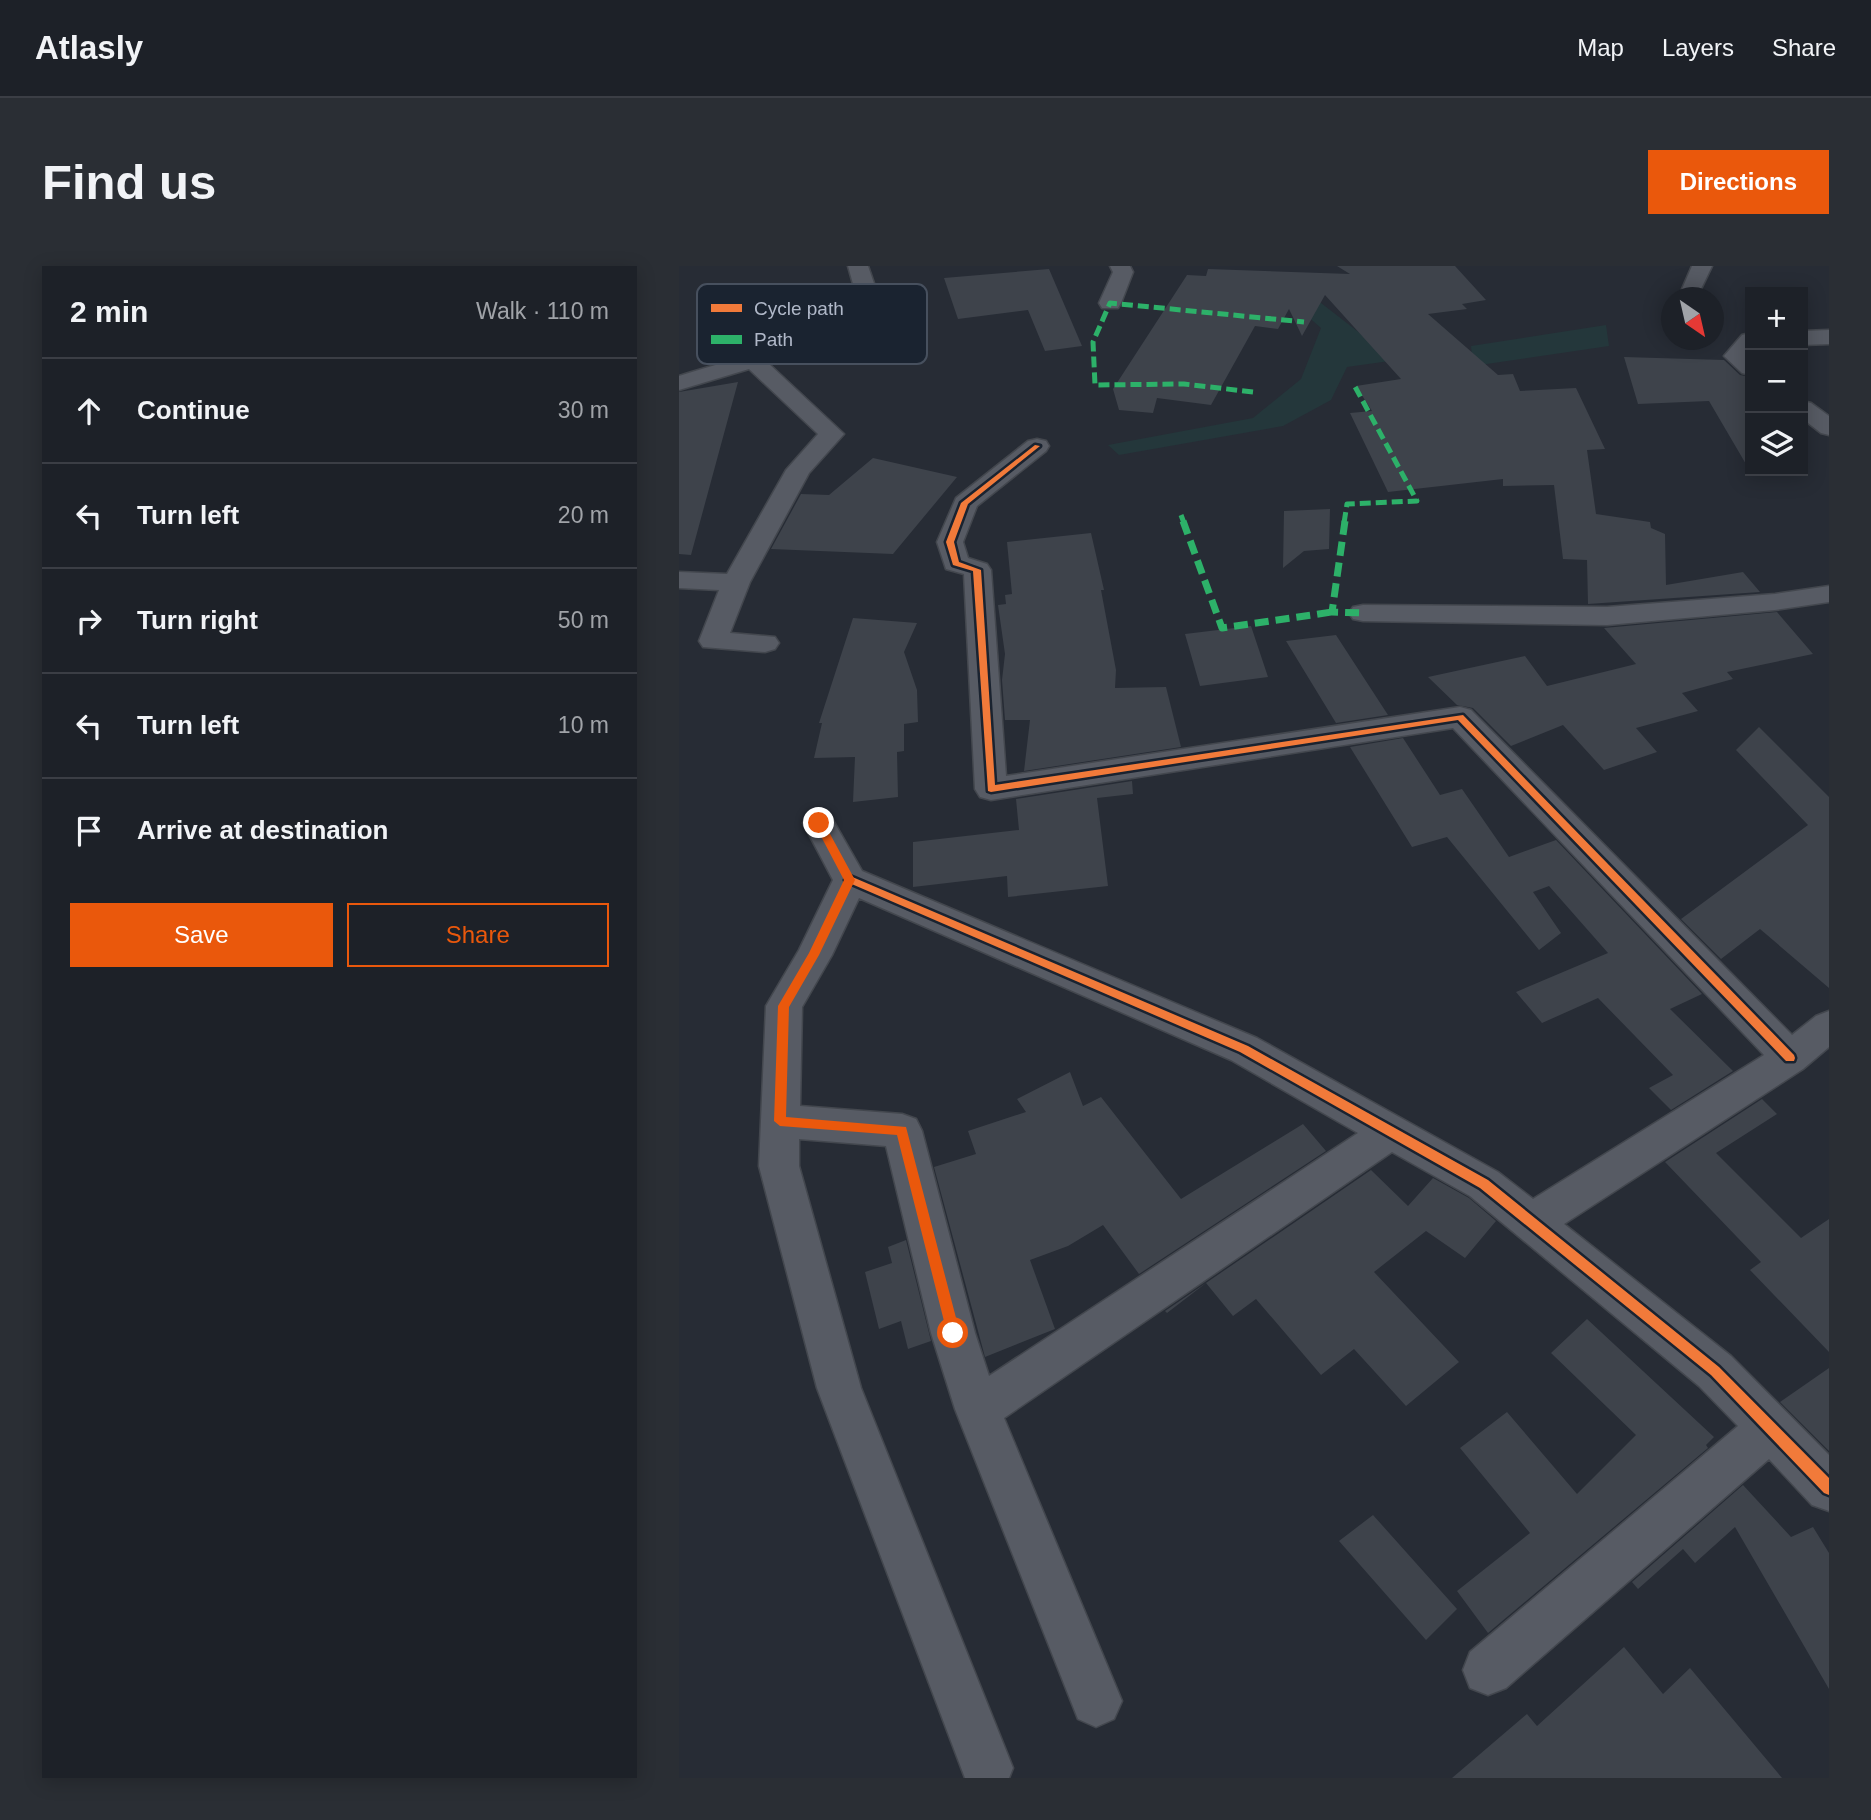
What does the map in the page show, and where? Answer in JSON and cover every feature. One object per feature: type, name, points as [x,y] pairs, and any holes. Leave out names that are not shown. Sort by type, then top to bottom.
[{"type":"street","points":[[858,266],[864,284]]},
{"type":"street","points":[[1110,303],[1122,272],[1120,266]]},
{"type":"street","points":[[1693,287],[1702,266]]},
{"type":"street","points":[[1808,338],[1829,337]]},
{"type":"street","points":[[1745,345],[1735,356],[1745,364]]},
{"type":"street","points":[[679,383],[743,364]]},
{"type":"street","points":[[756,364],[832,434],[799,470],[736,582],[713,641],[765,643]]},
{"type":"street","points":[[1808,412],[1829,428]]},
{"type":"street","points":[[1037,446],[965,503],[950,542],[956,563],[977,570],[991,789],[1461,717],[1790,1058]]},
{"type":"street","points":[[679,580],[736,582]]},
{"type":"street","points":[[1363,613],[1607,616],[1775,602],[1829,594]]},
{"type":"street","points":[[819,823],[850,880],[1244,1049],[1484,1184],[1715,1371],[1829,1489]]},
{"type":"street","points":[[850,880],[814,955],[783,1006],[779,1166],[839,1388],[987,1768]]},
{"type":"street","points":[[1531,1223],[1790,1058],[1829,1026]]},
{"type":"street","points":[[780,1121],[902,1130],[953,1333],[978,1409],[1096,1702]]},
{"type":"street","points":[[978,1409],[1391,1132]]},
{"type":"street","points":[[1488,1670],[1771,1428]]},
{"type":"green space","points":[[1312,296],[1370,341],[1425,356],[1347,367],[1331,400],[1283,426],[1119,455],[1108,445],[1253,418],[1301,379],[1321,328],[1290,301]]},
{"type":"green space","points":[[1606,325],[1609,346],[1473,366],[1471,346]]},
{"type":"building","points":[[1337,266],[1455,266],[1486,300],[1462,304],[1467,309],[1428,314],[1498,375],[1513,374],[1520,391],[1576,388],[1605,449],[1587,450],[1596,514],[1650,522],[1651,528],[1665,534],[1666,585],[1743,572],[1760,592],[1588,604],[1587,560],[1563,559],[1554,485],[1503,486],[1503,479],[1388,492],[1350,413],[1372,411],[1356,386],[1401,379],[1325,295],[1302,336],[1289,309],[1278,329],[1255,326],[1211,405],[1157,398],[1153,413],[1119,410],[1113,389],[1187,275],[1206,276],[1208,269],[1350,274]]},
{"type":"building","points":[[1049,269],[1082,346],[1045,351],[1028,310],[958,319],[944,278]]},
{"type":"building","points":[[1624,357],[1724,360],[1740,375],[1745,376],[1745,462],[1709,401],[1638,404]]},
{"type":"building","points":[[738,382],[691,555],[679,554],[679,392]]},
{"type":"building","points":[[873,458],[957,477],[893,554],[771,549],[801,494],[829,495]]},
{"type":"building","points":[[1330,509],[1329,549],[1304,551],[1283,568],[1284,511]]},
{"type":"building","points":[[1091,533],[1104,590],[1101,590],[1116,670],[1115,688],[1166,687],[1181,747],[1024,771],[1030,720],[1005,720],[1002,680],[1005,654],[998,605],[1006,604],[1005,595],[1012,594],[1007,542]]},
{"type":"building","points":[[1777,612],[1813,654],[1727,672],[1733,679],[1682,693],[1698,711],[1636,728],[1657,752],[1604,770],[1563,725],[1511,746],[1473,708],[1457,705],[1428,677],[1525,656],[1547,686],[1636,664],[1604,628]]},
{"type":"building","points":[[853,618],[917,623],[904,652],[917,690],[918,722],[904,724],[904,751],[897,752],[898,797],[853,802],[855,757],[814,758],[822,723],[819,723]]},
{"type":"building","points":[[1251,626],[1268,677],[1200,686],[1185,634]]},
{"type":"building","points":[[1336,635],[1388,715],[1336,723],[1286,641]]},
{"type":"building","points":[[1759,727],[1829,797],[1829,988],[1760,929],[1721,959],[1681,919],[1808,825],[1736,750]]},
{"type":"building","points":[[1403,738],[1440,795],[1462,789],[1509,857],[1556,840],[1702,994],[1670,1009],[1733,1071],[1671,1110],[1649,1088],[1673,1075],[1598,998],[1542,1023],[1516,992],[1608,953],[1549,886],[1533,892],[1561,933],[1539,950],[1447,837],[1412,847],[1350,747]]},
{"type":"building","points":[[1132,781],[1133,794],[1097,798],[1108,886],[1008,897],[1007,876],[913,887],[913,842],[1019,830],[1016,799]]},
{"type":"building","points":[[1070,1072],[1083,1106],[1101,1097],[1181,1199],[1303,1124],[1326,1151],[1139,1274],[1103,1225],[1068,1246],[1030,1260],[1055,1329],[985,1357],[934,1167],[976,1154],[968,1131],[1026,1112],[1017,1099]]},
{"type":"building","points":[[1762,1099],[1777,1114],[1716,1153],[1801,1238],[1829,1219],[1829,1352],[1750,1270],[1761,1262],[1665,1162]]},
{"type":"building","points":[[1371,1170],[1408,1206],[1433,1178],[1469,1198],[1496,1221],[1465,1258],[1426,1231],[1374,1272],[1459,1362],[1406,1406],[1354,1349],[1321,1375],[1256,1299],[1233,1316],[1206,1283],[1167,1313],[1165,1311]]},
{"type":"building","points":[[906,1240],[931,1341],[908,1349],[901,1321],[879,1329],[865,1272],[892,1263],[888,1247]]},
{"type":"building","points":[[1587,1319],[1714,1437],[1706,1445],[1708,1448],[1488,1633],[1457,1591],[1530,1533],[1460,1448],[1507,1412],[1577,1494],[1636,1435],[1551,1353]]},
{"type":"building","points":[[1829,1368],[1829,1451],[1780,1402]]},
{"type":"building","points":[[1743,1485],[1791,1537],[1813,1527],[1829,1553],[1829,1689],[1735,1527],[1695,1563],[1683,1549],[1638,1589],[1632,1582]]},
{"type":"building","points":[[1373,1515],[1457,1609],[1426,1640],[1339,1541]]},
{"type":"building","points":[[1624,1647],[1663,1694],[1690,1668],[1782,1778],[1452,1778],[1527,1714],[1537,1726]]},
{"type":"marked path","points":[[1253,392],[1184,384],[1095,385],[1093,342],[1110,303],[1304,322]]},
{"type":"marked path","points":[[1353,383],[1417,501],[1347,504],[1332,612],[1363,613]]},
{"type":"marked path","points":[[1181,515],[1222,628],[1332,612]]},
{"type":"cycle path","points":[[1037,446],[965,503],[950,542],[956,563],[977,570],[991,789],[1460,717],[1790,1058]]},
{"type":"cycle path","points":[[850,880],[1244,1049],[1484,1184],[1715,1371],[1829,1488]]},
{"type":"route","points":[[819,823],[850,880],[814,955],[783,1006],[780,1121],[902,1130],[953,1333]]}]
